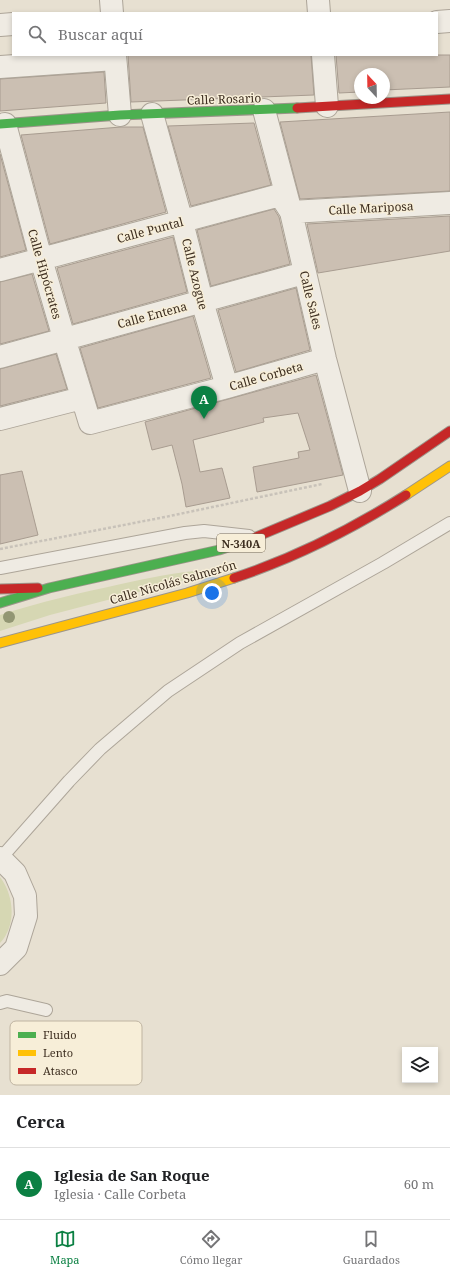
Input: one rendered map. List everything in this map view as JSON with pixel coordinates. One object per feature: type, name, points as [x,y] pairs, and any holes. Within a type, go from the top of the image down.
[{"type":"main road","name":"Calle Rosario","points":[[3,124],[120,115],[264,110],[450,99]]},
{"type":"main road","name":"Calle Nicolás Salmerón","points":[[0,602],[49,588],[219,550],[258,537],[330,506],[360,491],[450,431]]},
{"type":"main road","name":"Calle Nicolás Salmerón","points":[[0,643],[213,585],[256,570],[299,553],[382,511],[450,466]]},
{"type":"main road","points":[[0,589],[49,588]]},
{"type":"street","points":[[111,0],[112,12]]},
{"type":"street","points":[[318,0],[319,12]]},
{"type":"street","points":[[438,22],[450,21]]},
{"type":"street","points":[[0,25],[12,24]]},
{"type":"street","points":[[323,56],[327,106]]},
{"type":"street","points":[[0,67],[115,57],[120,115]]},
{"type":"street","name":"Calle Sales","points":[[264,110],[291,212],[325,359],[360,491]]},
{"type":"street","name":"Calle Azogue","points":[[152,114],[182,222],[202,302],[227,387]]},
{"type":"street","name":"Calle Hipócrates","points":[[3,124],[41,259],[90,423]]},
{"type":"street","name":"Calle Puntal","points":[[0,270],[280,195],[291,212]]},
{"type":"street","name":"Calle Mariposa","points":[[291,212],[450,203]]},
{"type":"street","name":"Calle Entena","points":[[0,357],[64,338],[202,302],[304,273]]},
{"type":"street","name":"Calle Corbeta","points":[[90,423],[227,387],[325,359]]},
{"type":"street","points":[[0,419],[82,398]]},
{"type":"street","points":[[0,858],[15,873],[25,896],[26,916],[16,948],[0,964]]},
{"type":"lane","points":[[0,858],[69,781],[100,749],[168,692],[240,643],[383,563],[450,523]]},
{"type":"lane","points":[[0,568],[185,533],[204,531],[258,537]]},
{"type":"lane","points":[[0,1004],[7,1001],[46,1010]]},
{"type":"path","points":[[0,549],[165,517],[326,483]]},
{"type":"green space","points":[[205,570],[188,579],[50,615],[0,631],[0,615],[15,610],[131,582]]},
{"type":"green space","points":[[0,877],[8,892],[12,910],[9,928],[0,943]]},
{"type":"building","points":[[450,55],[450,87],[390,90],[390,68],[354,68],[354,92],[339,93],[336,56]]},
{"type":"building","points":[[128,56],[311,56],[314,95],[131,102]]},
{"type":"building","points":[[104,72],[106,103],[0,111],[0,79]]},
{"type":"building","points":[[450,112],[450,191],[300,199],[280,122]]},
{"type":"building","points":[[254,123],[271,185],[191,206],[168,126]]},
{"type":"building","points":[[121,127],[143,127],[166,212],[50,244],[21,135]]},
{"type":"building","points":[[0,154],[26,250],[0,257]]},
{"type":"building","points":[[274,209],[279,217],[290,264],[211,286],[197,230]]},
{"type":"building","points":[[450,216],[450,251],[318,273],[307,224]]},
{"type":"building","points":[[173,237],[187,292],[73,324],[57,268]]},
{"type":"building","points":[[32,274],[49,331],[0,344],[0,282]]},
{"type":"building","points":[[296,288],[310,350],[236,372],[218,310]]},
{"type":"building","points":[[193,316],[211,378],[98,408],[80,348]]},
{"type":"building","points":[[56,354],[67,389],[0,406],[0,369]]},
{"type":"building","points":[[316,375],[343,475],[257,492],[253,467],[299,458],[298,452],[310,450],[298,413],[263,418],[264,422],[193,440],[200,472],[222,468],[230,498],[186,507],[172,445],[152,450],[145,422]]},
{"type":"building","points":[[22,471],[38,535],[0,544],[0,475]]},
{"type":"traffic: fast","points":[[0,124],[120,115],[297,108]]},
{"type":"traffic: fast","points":[[0,603],[49,588],[219,550],[249,540]]},
{"type":"traffic: slow","points":[[406,495],[450,466]]},
{"type":"traffic: slow","points":[[0,643],[187,593],[234,578]]},
{"type":"traffic: jam","points":[[297,108],[450,99]]},
{"type":"traffic: jam","points":[[249,540],[330,506],[360,491],[450,431]]},
{"type":"traffic: jam","points":[[234,578],[257,570],[323,542],[365,520],[406,495]]},
{"type":"traffic: jam","points":[[0,589],[38,588]]},
{"type":"place","name":"Iglesia de San Roque","points":[[204,419]]}]
